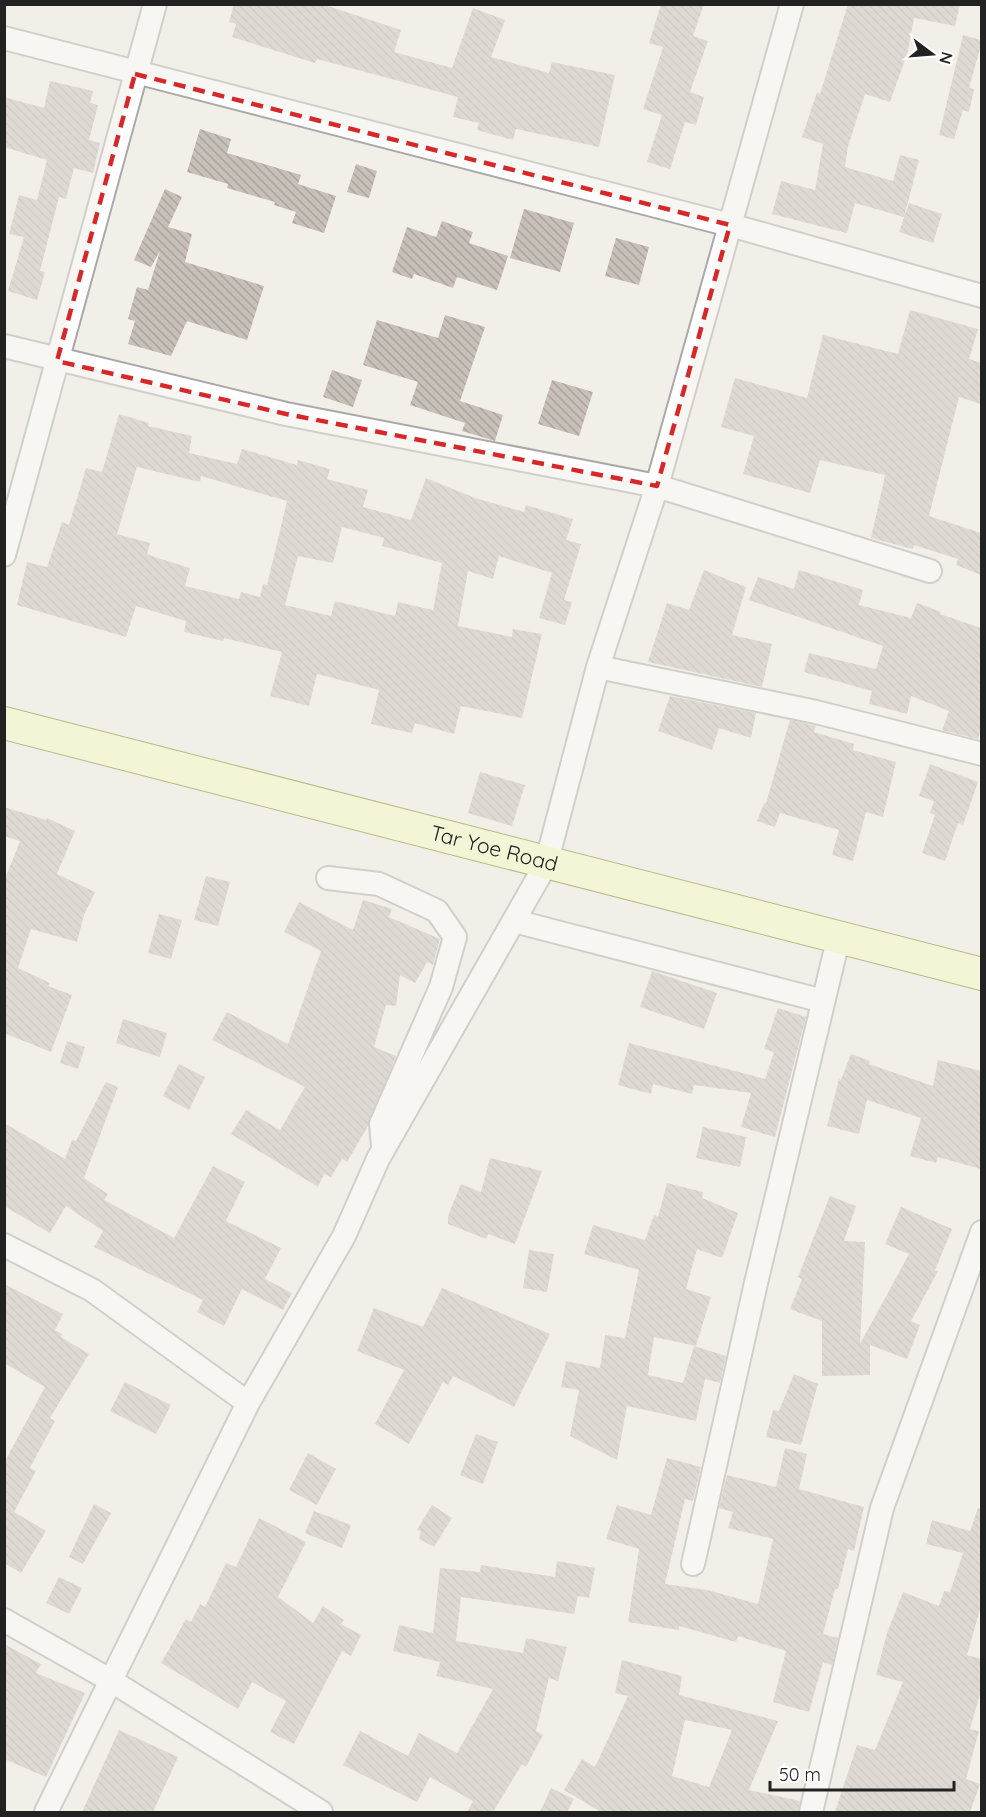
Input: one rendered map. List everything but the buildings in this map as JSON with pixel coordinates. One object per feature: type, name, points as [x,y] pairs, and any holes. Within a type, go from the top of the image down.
[{"type":"main road","name":"Tar Yoe Road","points":[[4,723],[981,974]]},
{"type":"street","points":[[4,555],[155,4]]},
{"type":"street","points":[[46,1812],[248,1403],[344,1236],[383,1150],[546,864],[598,667],[657,486],[792,4]]},
{"type":"street","points":[[4,38],[135,74],[730,225],[981,296]]},
{"type":"street","points":[[4,346],[57,361],[286,414],[657,486],[930,571]]},
{"type":"street","points":[[598,667],[816,712],[981,754]]},
{"type":"street","points":[[328,878],[378,884],[436,910],[455,937],[441,987],[381,1124],[383,1150]]},
{"type":"street","points":[[513,921],[823,1001]]},
{"type":"street","points":[[693,1564],[756,1283],[839,936]]},
{"type":"street","points":[[811,1812],[882,1508],[981,1232]]},
{"type":"street","points":[[4,1245],[92,1290],[248,1403]]},
{"type":"street","points":[[4,1620],[110,1680],[321,1812]]},
{"type":"highlighted area","points":[[135,74],[730,225],[657,486],[286,414],[57,361]]}]
